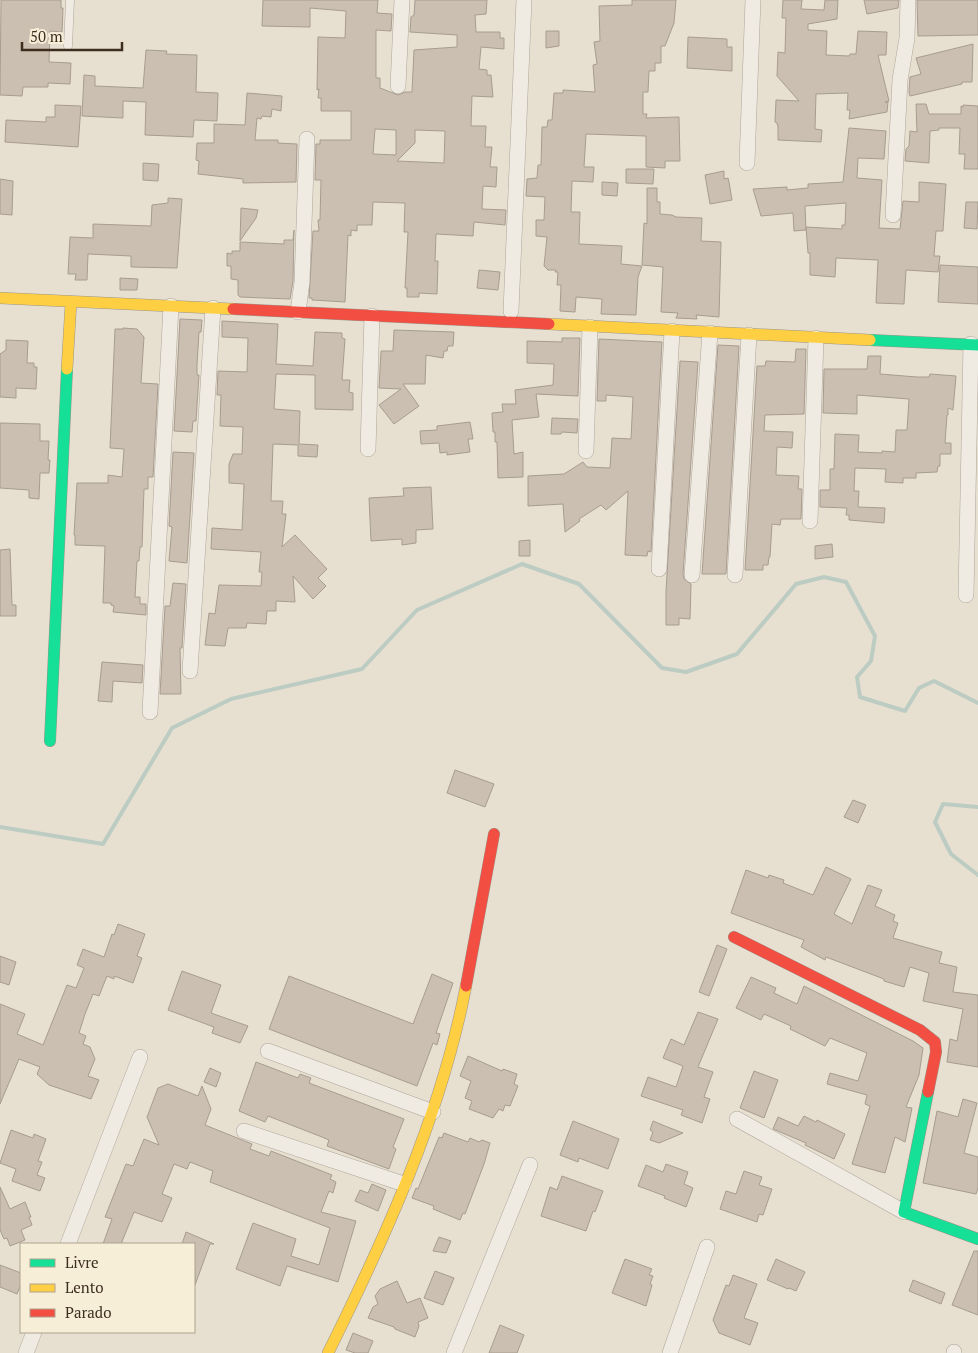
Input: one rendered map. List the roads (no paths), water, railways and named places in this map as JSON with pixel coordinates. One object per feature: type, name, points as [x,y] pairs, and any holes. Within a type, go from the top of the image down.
[{"type":"street","points":[[398,86],[402,0]]},
{"type":"street","points":[[511,311],[524,0]]},
{"type":"street","points":[[746,163],[753,0]]},
{"type":"street","points":[[893,214],[900,80],[906,38],[908,0]]},
{"type":"street","points":[[298,312],[302,282],[306,138]]},
{"type":"street","points":[[0,298],[975,345],[966,596]]},
{"type":"street","points":[[50,741],[68,333],[71,302]]},
{"type":"street","points":[[150,712],[171,306]]},
{"type":"street","points":[[190,671],[214,308]]},
{"type":"street","points":[[368,449],[372,316]]},
{"type":"street","points":[[586,451],[590,327]]},
{"type":"street","points":[[659,569],[672,331]]},
{"type":"street","points":[[692,575],[710,333]]},
{"type":"street","points":[[735,575],[749,335]]},
{"type":"street","points":[[810,521],[816,338]]},
{"type":"street","points":[[328,1353],[373,1262],[432,1112],[452,1047],[462,1004],[494,834]]},
{"type":"street","points":[[734,937],[920,1030],[935,1042],[936,1052],[904,1212]]},
{"type":"street","points":[[268,1051],[432,1112]]},
{"type":"street","points":[[68,1243],[140,1057]]},
{"type":"street","points":[[737,1119],[904,1212],[978,1240]]},
{"type":"street","points":[[244,1131],[404,1184]]},
{"type":"street","points":[[454,1353],[530,1165]]},
{"type":"street","points":[[670,1353],[707,1246]]},
{"type":"street","points":[[26,1353],[34,1333]]},
{"type":"lane","points":[[68,46],[70,0]]},
{"type":"waterway","points":[[0,827],[103,844],[172,728],[231,699],[362,669],[417,610],[522,564],[579,584],[662,668],[686,672],[737,654],[796,584],[824,577],[846,582],[875,636],[871,661],[857,677],[860,697],[905,711],[919,688],[934,681],[978,703]]},
{"type":"waterway","points":[[978,807],[943,804],[935,822],[951,854],[978,875]]}]
